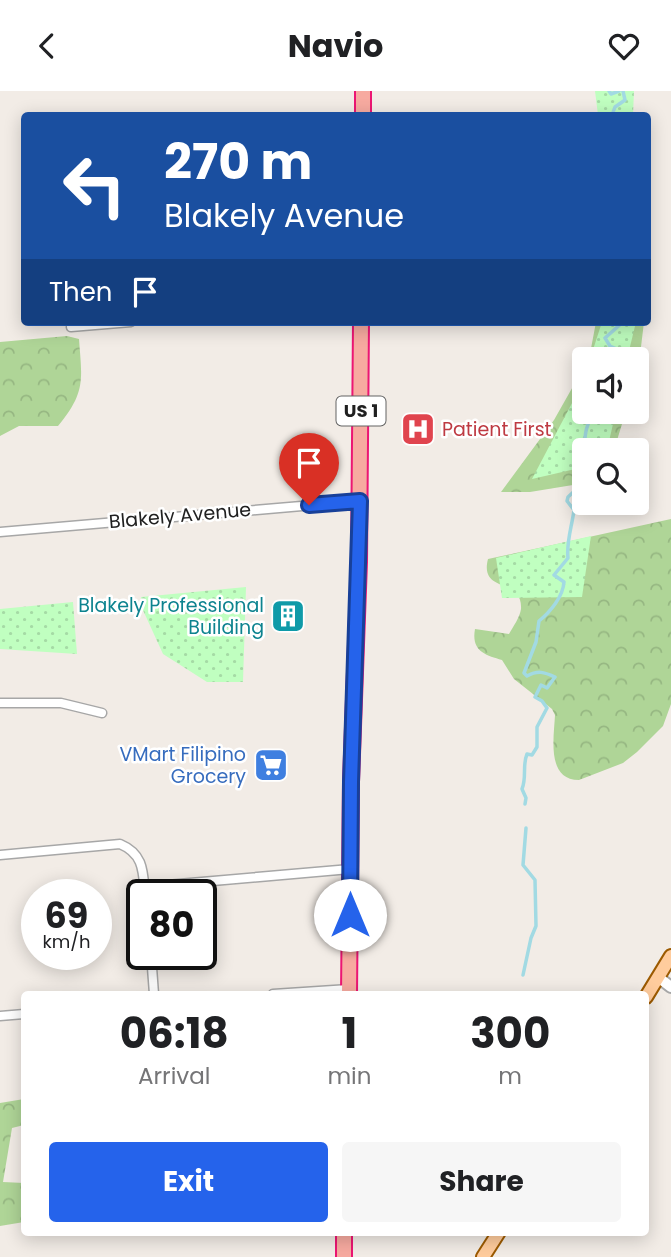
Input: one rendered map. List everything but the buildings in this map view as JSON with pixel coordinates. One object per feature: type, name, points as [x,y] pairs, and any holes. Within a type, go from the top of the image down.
[{"type":"highway","points":[[363,91],[363,112]]},
{"type":"highway","name":"US 1","points":[[349,991],[360,501],[361,326]]},
{"type":"highway","points":[[344,1236],[344,1257]]},
{"type":"main road","points":[[649,992],[671,956]]},
{"type":"main road","points":[[483,1257],[496,1236]]},
{"type":"street","points":[[71,327],[83,326]]},
{"type":"street","name":"Blakely Avenue","points":[[0,532],[360,501]]},
{"type":"street","points":[[0,702],[61,703],[102,713]]},
{"type":"street","points":[[0,855],[120,844],[138,855],[144,879]]},
{"type":"street","points":[[217,883],[350,869]]},
{"type":"street","points":[[152,970],[154,991]]},
{"type":"street","points":[[658,977],[671,986]]},
{"type":"street","points":[[0,1016],[21,1014]]},
{"type":"green space","points":[[595,91],[634,91],[633,112],[598,112]]},
{"type":"green space","points":[[595,326],[644,326],[641,347],[591,347]]},
{"type":"green space","points":[[601,326],[635,326],[630,347],[594,347]]},
{"type":"green space","points":[[67,336],[79,339],[81,376],[74,404],[58,426],[19,426],[0,436],[0,342]]},
{"type":"green space","points":[[572,388],[572,424],[622,424],[618,438],[572,438],[572,485],[530,492],[501,492],[554,420]]},
{"type":"green space","points":[[572,403],[572,424],[613,424],[610,438],[572,438],[572,470],[532,479]]},
{"type":"green space","points":[[671,519],[671,704],[663,726],[623,763],[579,780],[568,778],[561,773],[554,756],[555,715],[552,709],[514,679],[502,660],[485,654],[475,642],[475,629],[509,634],[521,609],[520,599],[515,593],[490,577],[487,570],[488,559]]},
{"type":"green space","points":[[591,536],[582,597],[502,598],[496,558]]},
{"type":"green space","points":[[246,587],[243,682],[207,682],[163,654],[142,608],[141,597]]},
{"type":"green space","points":[[73,602],[77,654],[0,649],[0,609]]},
{"type":"green space","points":[[21,1100],[21,1126],[12,1128],[3,1182],[21,1183],[21,1222],[0,1226],[0,1103]]},
{"type":"waterway","points":[[609,91],[611,94],[619,91]]},
{"type":"waterway","points":[[613,112],[615,107],[625,100],[623,91]]},
{"type":"waterway","points":[[612,347],[605,338],[618,326]]},
{"type":"waterway","points":[[585,438],[588,424]]},
{"type":"waterway","points":[[572,493],[567,501],[572,507]]},
{"type":"waterway","points":[[525,804],[526,798],[522,789],[526,758],[527,754],[532,755],[537,747],[537,727],[547,708],[535,697],[541,685],[547,688],[555,677],[541,672],[527,676],[524,673],[536,642],[539,621],[555,604],[563,588],[564,582],[554,575],[568,558],[573,515]]},
{"type":"waterway","points":[[523,975],[536,926],[535,880],[523,865],[526,828]]},
{"type":"place","name":"Patient First","points":[[418,429]]},
{"type":"place","name":"Blakely Professional Building","points":[[288,616]]},
{"type":"place","name":"VMart Filipino Grocery","points":[[271,765]]},
{"type":"route","points":[[309,505],[360,501],[351,782],[350,915]]}]
